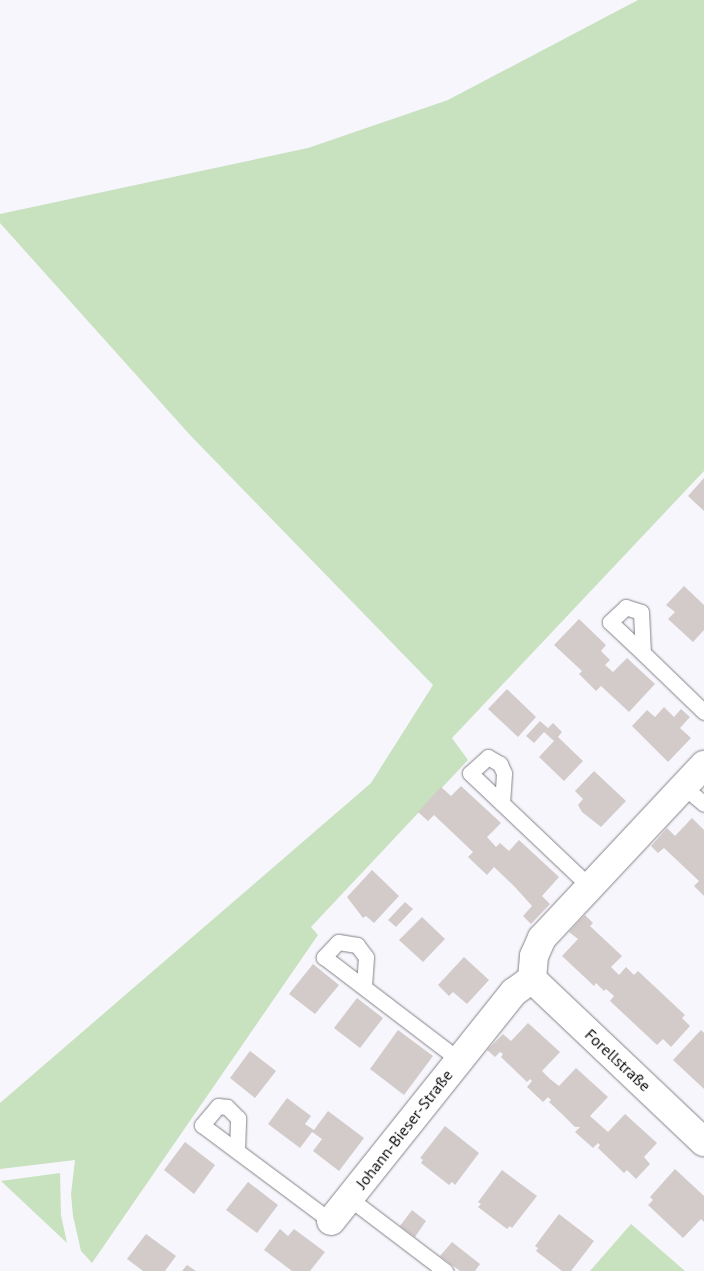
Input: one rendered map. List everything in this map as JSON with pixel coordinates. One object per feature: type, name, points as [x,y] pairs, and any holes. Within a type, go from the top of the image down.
[{"type":"street","points":[[532,979],[534,956],[542,938],[704,765]]},
{"type":"street","name":"Johann-Bieser-Straße","points":[[332,1222],[514,992],[532,979]]},
{"type":"street","name":"Forellstraße","points":[[532,979],[704,1142]]},
{"type":"lane","points":[[643,654],[704,712]]},
{"type":"lane","points":[[684,786],[704,804]]},
{"type":"lane","points":[[502,803],[590,887]]},
{"type":"lane","name":"Johann-Bieser-Straße","points":[[364,986],[459,1060]]},
{"type":"lane","name":"Johann-Bieser-Straße","points":[[237,1151],[332,1222]]},
{"type":"lane","name":"Johann-Bieser-Straße","points":[[350,1198],[445,1271]]},
{"type":"green space","points":[[638,0],[704,0],[704,471],[452,738],[468,760],[311,927],[318,935],[92,1263],[81,1251],[73,1216],[71,1194],[75,1160],[0,1169],[0,1103],[371,783],[433,685],[190,435],[0,223],[0,214],[308,148],[448,100]]},
{"type":"green space","points":[[60,1173],[61,1215],[67,1243],[1,1181]]},
{"type":"green space","points":[[631,1224],[685,1271],[590,1271]]},
{"type":"building","points":[[704,478],[704,511],[688,496]]},
{"type":"building","points":[[684,586],[704,605],[704,630],[693,642],[668,619],[675,612],[666,605]]},
{"type":"building","points":[[579,619],[606,645],[601,651],[610,660],[605,665],[613,672],[627,658],[655,684],[629,712],[601,686],[596,691],[579,674],[582,671],[554,645]]},
{"type":"building","points":[[507,689],[536,717],[518,737],[488,709]]},
{"type":"building","points":[[664,707],[674,717],[681,709],[690,717],[680,728],[691,738],[668,762],[632,726],[647,710],[655,717]]},
{"type":"building","points":[[540,721],[548,728],[553,723],[562,732],[558,737],[583,761],[564,781],[539,757],[554,741],[544,732],[534,743],[526,736]]},
{"type":"building","points":[[594,771],[626,801],[601,827],[582,812],[578,805],[583,799],[575,791]]},
{"type":"building","points":[[461,786],[501,823],[487,837],[496,847],[500,843],[509,851],[519,840],[559,877],[542,896],[550,904],[531,924],[523,916],[532,906],[514,886],[494,867],[487,875],[468,857],[473,852],[434,815],[428,821],[418,812],[441,787],[451,796]]},
{"type":"building","points":[[692,818],[704,830],[704,896],[694,886],[699,881],[664,848],[658,853],[651,846],[667,828],[675,836]]},
{"type":"building","points":[[372,870],[399,896],[374,923],[366,916],[363,918],[347,897]]},
{"type":"building","points":[[405,902],[413,909],[396,927],[388,920]]},
{"type":"building","points":[[585,915],[593,923],[590,926],[622,956],[611,967],[619,975],[626,967],[634,975],[638,971],[685,1015],[682,1018],[690,1026],[671,1047],[663,1039],[657,1045],[610,1001],[614,996],[606,989],[604,991],[596,983],[594,986],[562,956],[578,939],[569,932]]},
{"type":"building","points":[[422,917],[445,939],[423,962],[399,940]]},
{"type":"building","points":[[464,957],[489,980],[467,1004],[453,992],[449,996],[438,985]]},
{"type":"building","points":[[313,964],[339,985],[315,1014],[289,994]]},
{"type":"building","points":[[357,998],[383,1018],[360,1048],[334,1028]]},
{"type":"building","points":[[528,1023],[560,1052],[542,1071],[550,1079],[559,1086],[576,1068],[608,1097],[590,1116],[608,1132],[625,1114],[657,1143],[644,1157],[650,1164],[636,1179],[627,1170],[624,1173],[598,1148],[600,1145],[598,1143],[593,1148],[575,1132],[580,1127],[575,1127],[549,1102],[551,1100],[548,1097],[543,1102],[527,1087],[532,1081],[530,1079],[527,1082],[501,1057],[503,1054],[500,1052],[495,1057],[487,1050],[503,1034],[511,1041]]},
{"type":"building","points":[[398,1030],[433,1056],[404,1095],[370,1069]]},
{"type":"building","points":[[701,1030],[704,1033],[704,1089],[673,1060]]},
{"type":"building","points":[[250,1051],[276,1071],[255,1098],[230,1078]]},
{"type":"building","points":[[287,1098],[311,1116],[305,1124],[314,1130],[328,1111],[364,1138],[339,1171],[313,1151],[322,1139],[312,1132],[300,1148],[268,1124]]},
{"type":"building","points":[[445,1126],[479,1153],[455,1185],[452,1182],[449,1185],[421,1163],[423,1160],[420,1158]]},
{"type":"building","points":[[185,1142],[215,1165],[194,1194],[164,1170]]},
{"type":"building","points":[[675,1169],[704,1196],[704,1222],[701,1219],[683,1238],[648,1205],[653,1200],[650,1197]]},
{"type":"building","points":[[502,1170],[537,1196],[512,1228],[510,1226],[507,1229],[478,1207],[481,1204],[478,1202]]},
{"type":"building","points":[[248,1182],[278,1205],[257,1233],[226,1210]]},
{"type":"building","points":[[412,1210],[426,1221],[415,1237],[400,1226]]},
{"type":"building","points":[[559,1214],[594,1241],[571,1271],[562,1271],[536,1251],[538,1248],[535,1246]]},
{"type":"building","points":[[280,1229],[288,1236],[294,1229],[325,1252],[310,1271],[292,1271],[264,1250]]},
{"type":"building","points":[[146,1234],[176,1256],[165,1271],[143,1271],[127,1259]]},
{"type":"building","points":[[452,1242],[480,1264],[475,1271],[460,1271],[440,1256]]},
{"type":"building","points":[[187,1265],[196,1271],[182,1271]]}]
